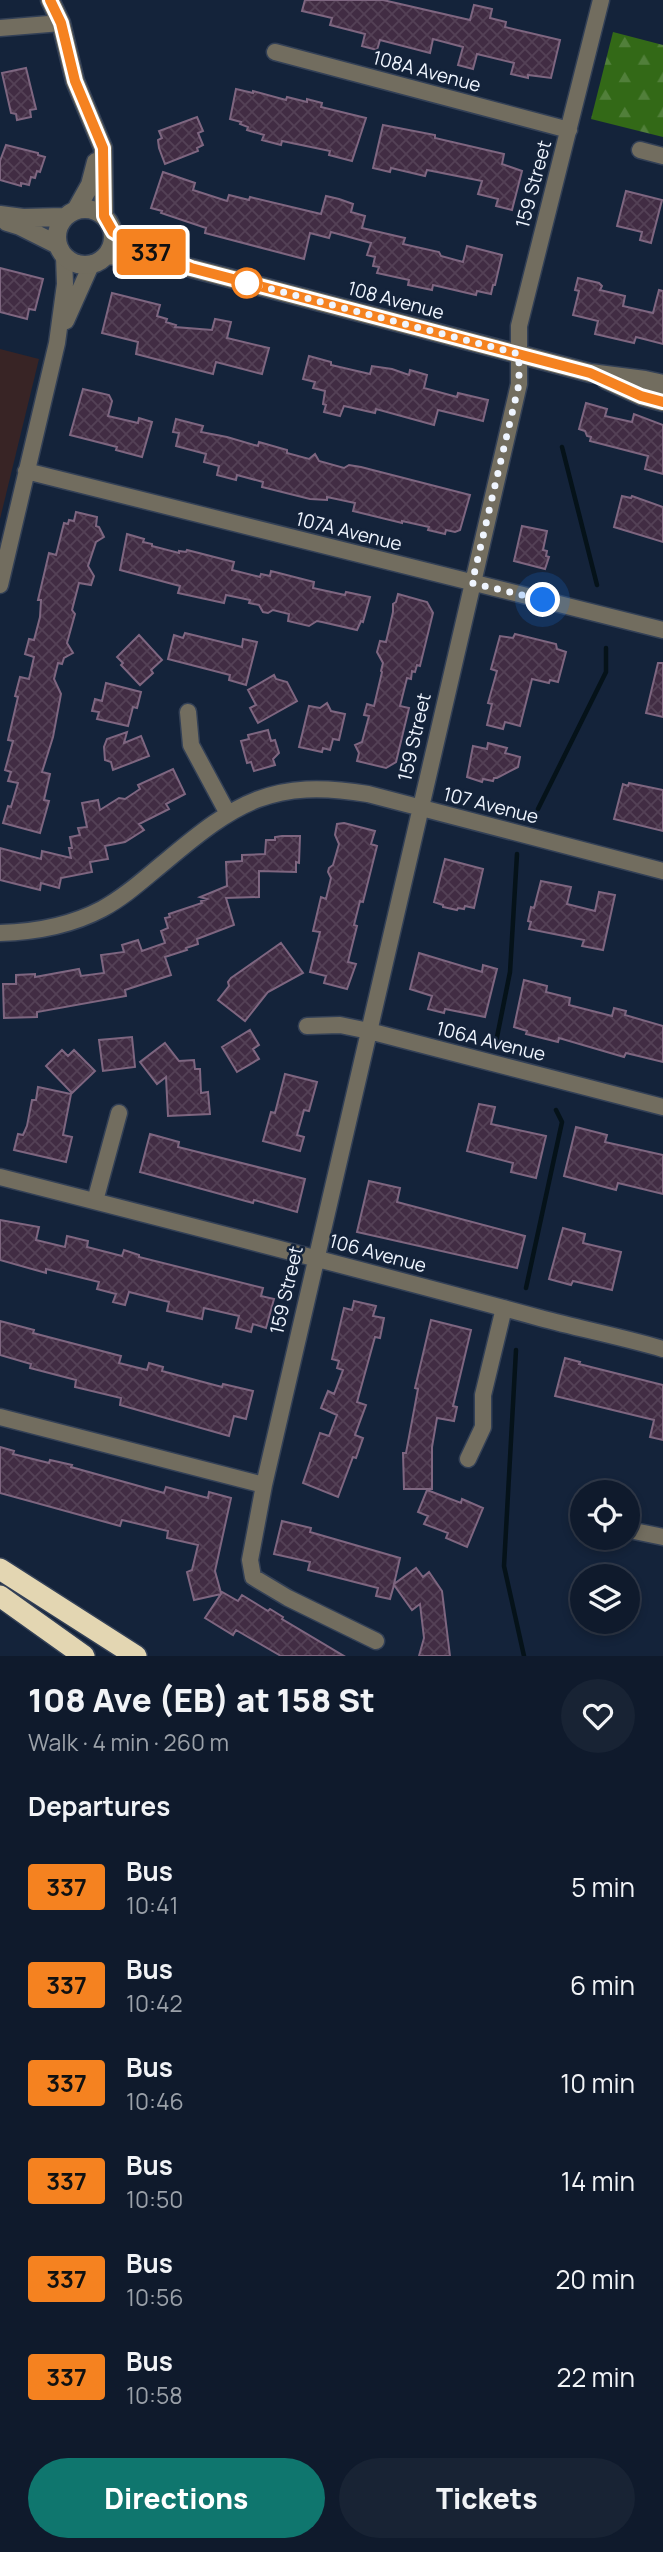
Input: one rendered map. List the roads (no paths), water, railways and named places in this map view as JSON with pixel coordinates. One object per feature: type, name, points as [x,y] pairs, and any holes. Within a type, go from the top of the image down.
[{"type":"highway","points":[[0,1569],[136,1656]]},
{"type":"highway","points":[[0,1596],[84,1656]]},
{"type":"street","name":"159 Street","points":[[376,1641],[288,1598],[253,1577],[250,1560],[315,1258],[519,384],[519,326],[601,0]]},
{"type":"street","points":[[0,28],[56,8],[75,81],[105,156],[103,188],[111,248],[107,255],[91,265],[79,287],[57,343]]},
{"type":"street","name":"108A Avenue","points":[[275,52],[569,130]]},
{"type":"street","points":[[0,585],[57,343],[65,284],[57,230],[90,185],[96,165],[96,129]]},
{"type":"street","points":[[640,150],[663,156]]},
{"type":"street","points":[[0,215],[23,218],[70,214],[91,209],[108,224]]},
{"type":"street","points":[[0,220],[20,226],[61,251],[76,264],[91,265]]},
{"type":"street","name":"108 Avenue","points":[[108,224],[135,245],[191,268]]},
{"type":"street","name":"108 Avenue","points":[[107,255],[191,268],[590,373],[663,384]]},
{"type":"street","name":"108 Avenue","points":[[590,373],[641,396],[663,402]]},
{"type":"street","name":"107A Avenue","points":[[26,471],[663,630]]},
{"type":"street","points":[[0,933],[52,927],[77,921],[103,909],[127,894],[206,827],[227,813],[191,745],[188,712]]},
{"type":"street","name":"107 Avenue","points":[[227,813],[269,795],[312,789],[342,790],[663,871]]},
{"type":"street","name":"106A Avenue","points":[[307,1026],[340,1025],[369,1031],[663,1107]]},
{"type":"street","points":[[95,1201],[119,1113]]},
{"type":"street","name":"106 Avenue","points":[[0,1177],[663,1349]]},
{"type":"street","points":[[468,1459],[483,1427],[483,1395],[504,1308]]},
{"type":"street","points":[[0,1417],[264,1485]]},
{"type":"street","points":[[640,1532],[663,1537]]},
{"type":"waterway","points":[[562,447],[597,585]]},
{"type":"waterway","points":[[538,809],[606,672],[606,648]]},
{"type":"waterway","points":[[496,1042],[510,972],[517,854]]},
{"type":"waterway","points":[[526,1288],[562,1122],[556,1110]]},
{"type":"waterway","points":[[516,1350],[504,1566],[524,1656]]}]
